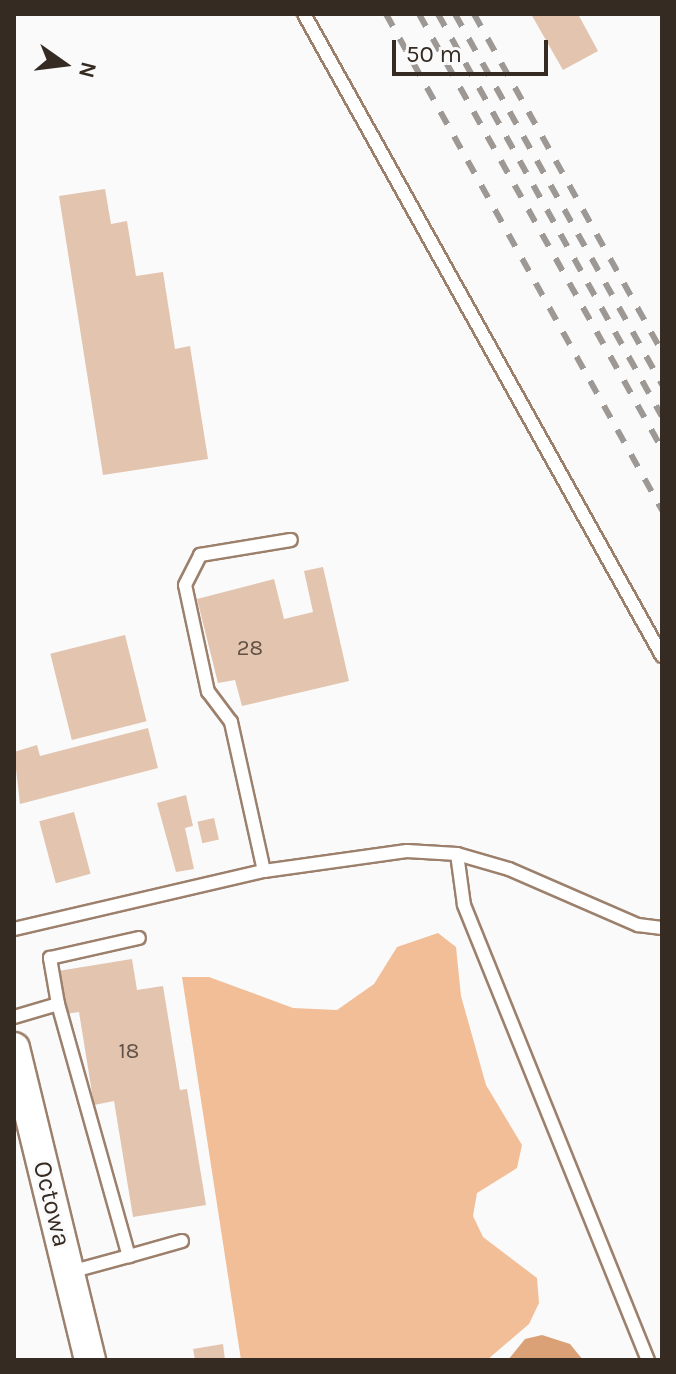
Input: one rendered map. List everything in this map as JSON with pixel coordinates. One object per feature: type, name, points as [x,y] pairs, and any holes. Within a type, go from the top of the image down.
[{"type":"street","name":"Octowa","points":[[14,1048],[90,1360]]},
{"type":"lane","points":[[304,14],[662,656]]},
{"type":"lane","points":[[264,871],[231,722],[208,692],[185,585],[200,555],[291,540]]},
{"type":"lane","points":[[14,929],[264,871],[407,851],[457,854],[509,869],[638,925],[662,928]]},
{"type":"lane","points":[[457,854],[464,905],[648,1360]]},
{"type":"lane","points":[[129,1256],[58,1004],[50,958],[139,938]]},
{"type":"lane","points":[[14,1017],[58,1004]]},
{"type":"lane","points":[[69,1273],[182,1241]]},
{"type":"shaded area","points":[[438,933],[456,947],[461,996],[486,1085],[522,1145],[517,1168],[477,1193],[473,1216],[483,1237],[537,1278],[539,1303],[529,1324],[487,1360],[241,1360],[182,977],[209,977],[293,1008],[337,1010],[374,984],[397,947]]},
{"type":"shaded area","points":[[542,1335],[570,1344],[583,1360],[508,1360],[525,1339]]},
{"type":"building","points":[[531,14],[578,14],[598,51],[563,70]]},
{"type":"building","points":[[105,189],[111,224],[127,221],[136,276],[163,272],[175,349],[190,346],[208,459],[103,475],[59,196]]},
{"type":"building","points":[[323,567],[349,681],[242,706],[235,680],[218,683],[197,599],[274,579],[284,619],[313,612],[304,571]]},
{"type":"building","points":[[125,635],[147,721],[72,740],[50,654]]},
{"type":"building","points":[[148,728],[158,768],[20,804],[14,752],[37,745],[40,756]]},
{"type":"building","points":[[186,795],[193,826],[185,828],[194,869],[176,872],[157,803]]},
{"type":"building","points":[[74,812],[91,874],[56,883],[39,821]]},
{"type":"building","points":[[214,818],[219,839],[202,843],[197,822]]},
{"type":"building","points":[[132,959],[137,990],[163,986],[180,1090],[187,1089],[206,1205],[133,1217],[114,1101],[94,1105],[79,1012],[65,1014],[58,971]]},
{"type":"building","points":[[223,1344],[225,1360],[195,1360],[193,1349]]},
{"type":"railway","points":[[386,14],[662,510]]},
{"type":"railway","points":[[419,14],[662,449]]},
{"type":"railway","points":[[438,14],[662,416]]},
{"type":"railway","points":[[455,14],[662,385]]},
{"type":"railway","points":[[474,14],[662,352]]}]
